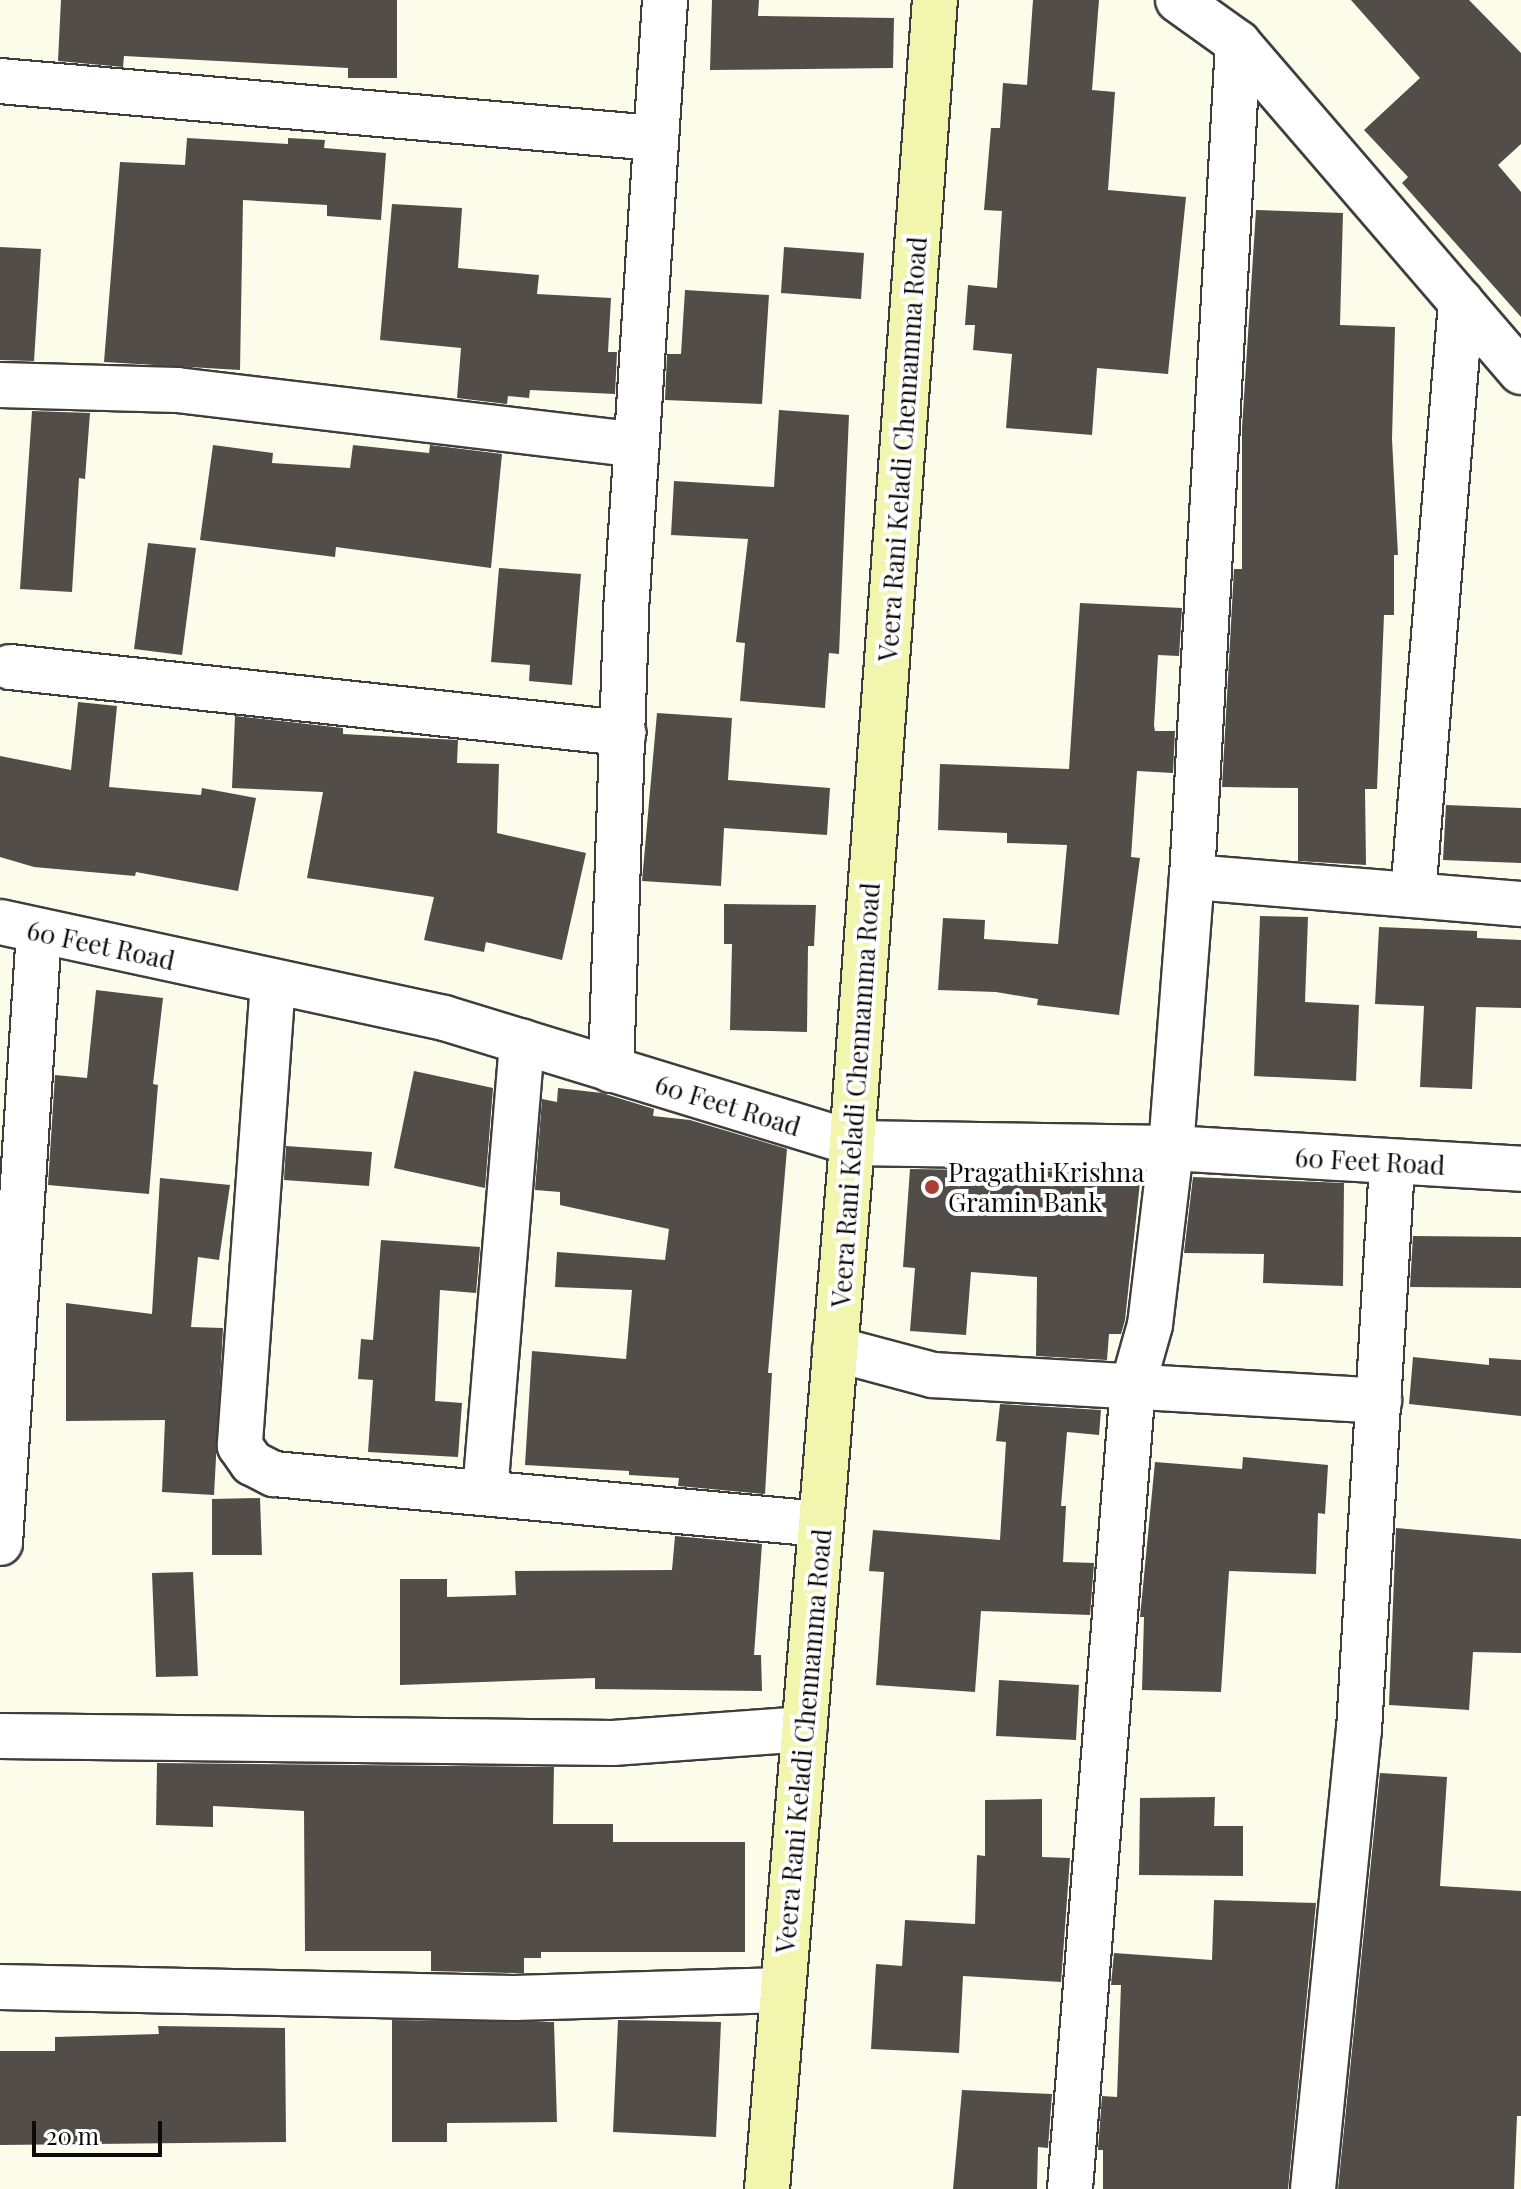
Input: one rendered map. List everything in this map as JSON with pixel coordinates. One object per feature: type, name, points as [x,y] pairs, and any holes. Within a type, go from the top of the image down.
[{"type":"main road","name":"Veera Rani Keladi Chennamma Road","points":[[767,2189],[852,1143],[935,0]]},
{"type":"street","points":[[611,1070],[636,445],[665,0]]},
{"type":"street","points":[[1178,0],[1238,43],[1521,372]]},
{"type":"street","points":[[1070,2189],[1133,1385],[1150,1325],[1171,1148],[1192,877],[1238,43]]},
{"type":"street","points":[[0,81],[654,138]]},
{"type":"street","points":[[1413,895],[1461,302]]},
{"type":"street","points":[[0,385],[177,390],[636,445]]},
{"type":"street","points":[[10,667],[623,733]]},
{"type":"street","points":[[1192,877],[1521,904]]},
{"type":"street","points":[[0,1543],[19,927]]},
{"type":"street","name":"60 Feet Road","points":[[19,927],[444,1018],[852,1143],[1171,1148],[1392,1164],[1521,1169]]},
{"type":"street","points":[[273,982],[240,1446],[252,1463],[274,1474],[820,1524]]},
{"type":"street","points":[[485,1493],[522,1042]]},
{"type":"street","points":[[1313,2189],[1359,1730],[1392,1164]]},
{"type":"street","points":[[835,1349],[933,1375],[1379,1401]]},
{"type":"street","points":[[0,1736],[613,1743],[804,1729]]},
{"type":"street","points":[[0,1987],[514,1998],[783,1990]]},
{"type":"building","points":[[61,0],[397,0],[397,78],[348,78],[348,68],[124,56],[123,67],[58,61]]},
{"type":"building","points":[[712,0],[759,0],[758,16],[894,18],[893,68],[710,70]]},
{"type":"building","points":[[1033,0],[1099,0],[1092,90],[1115,92],[1108,190],[1186,197],[1168,374],[1097,368],[1092,435],[1006,428],[1012,354],[973,350],[975,325],[965,325],[968,285],[997,288],[1002,211],[984,210],[991,128],[1000,128],[1003,83],[1027,85]]},
{"type":"building","points":[[1351,0],[1469,0],[1521,53],[1521,144],[1498,165],[1521,192],[1521,317],[1402,183],[1408,177],[1364,130],[1420,78]]},
{"type":"building","points":[[187,138],[288,144],[288,138],[325,140],[324,148],[386,153],[381,220],[327,216],[327,205],[243,200],[240,370],[104,362],[120,162],[185,165]]},
{"type":"building","points":[[392,204],[462,208],[458,268],[539,275],[537,294],[611,298],[608,352],[617,352],[615,394],[530,390],[529,398],[508,396],[507,404],[457,398],[461,348],[380,340]]},
{"type":"building","points":[[1256,210],[1343,213],[1340,325],[1395,327],[1392,439],[1398,555],[1394,555],[1394,615],[1384,615],[1377,789],[1365,789],[1366,865],[1298,861],[1298,788],[1222,787],[1234,569],[1242,569],[1242,428]]},
{"type":"building","points":[[0,247],[41,249],[34,361],[0,360]]},
{"type":"building","points":[[784,247],[864,253],[861,299],[781,293]]},
{"type":"building","points":[[685,290],[769,295],[762,404],[665,400],[667,354],[681,354]]},
{"type":"building","points":[[779,410],[849,415],[839,654],[829,653],[825,708],[740,701],[745,643],[736,642],[748,539],[671,535],[674,481],[774,487]]},
{"type":"building","points":[[32,411],[90,413],[85,479],[79,478],[72,592],[20,589]]},
{"type":"building","points":[[213,445],[273,453],[272,463],[350,468],[353,445],[429,453],[430,445],[502,454],[491,568],[336,547],[335,557],[200,540]]},
{"type":"building","points":[[148,543],[196,548],[182,655],[134,649]]},
{"type":"building","points":[[499,568],[581,574],[572,685],[529,681],[530,665],[491,662]]},
{"type":"building","points":[[1080,603],[1182,608],[1179,656],[1158,655],[1154,725],[1155,731],[1175,731],[1173,773],[1137,771],[1131,857],[1140,858],[1119,1015],[1037,1005],[1038,999],[996,992],[938,990],[943,918],[985,920],[984,939],[1058,944],[1067,845],[1007,843],[1007,833],[938,830],[940,764],[1069,769]]},
{"type":"building","points":[[78,702],[117,706],[109,787],[201,795],[202,788],[256,798],[238,891],[136,872],[135,876],[34,867],[0,857],[0,756],[71,770]]},
{"type":"building","points":[[657,713],[732,718],[728,780],[830,788],[827,835],[724,828],[721,886],[642,881]]},
{"type":"building","points":[[235,716],[343,728],[343,734],[458,740],[457,763],[499,764],[497,833],[586,853],[562,960],[486,942],[484,952],[424,940],[434,897],[307,878],[323,792],[232,788]]},
{"type":"building","points":[[1446,805],[1521,808],[1521,863],[1443,860]]},
{"type":"building","points":[[724,904],[816,905],[814,946],[808,946],[807,1032],[730,1030],[732,944],[724,944]]},
{"type":"building","points":[[1260,916],[1308,917],[1305,1002],[1359,1005],[1356,1081],[1254,1076]]},
{"type":"building","points":[[1379,927],[1477,931],[1477,938],[1521,940],[1521,1008],[1476,1007],[1472,1089],[1420,1087],[1424,1006],[1375,1004]]},
{"type":"building","points":[[96,990],[163,998],[153,1084],[158,1085],[149,1194],[48,1185],[55,1075],[87,1078]]},
{"type":"building","points":[[414,1071],[493,1088],[485,1188],[394,1168]]},
{"type":"building","points":[[558,1088],[602,1093],[654,1109],[653,1116],[690,1120],[787,1149],[768,1373],[772,1373],[765,1494],[678,1486],[679,1478],[629,1475],[629,1471],[525,1465],[532,1351],[626,1359],[632,1290],[555,1287],[557,1252],[665,1260],[669,1229],[560,1205],[560,1192],[535,1190],[542,1099],[557,1102]]},
{"type":"building","points":[[286,1146],[372,1152],[369,1186],[284,1180]]},
{"type":"building","points":[[910,1169],[1141,1173],[1125,1320],[1121,1334],[1109,1334],[1107,1360],[1036,1356],[1037,1277],[971,1272],[966,1335],[910,1331],[915,1268],[903,1267]]},
{"type":"building","points":[[1193,1177],[1344,1183],[1343,1286],[1263,1283],[1264,1254],[1184,1253]]},
{"type":"building","points":[[160,1178],[230,1185],[219,1260],[198,1257],[191,1327],[223,1328],[214,1495],[162,1492],[165,1420],[66,1421],[66,1303],[152,1314]]},
{"type":"building","points":[[1413,1236],[1521,1237],[1521,1288],[1410,1287]]},
{"type":"building","points":[[381,1240],[480,1247],[476,1293],[440,1290],[435,1401],[462,1403],[458,1457],[368,1452],[373,1380],[358,1379],[361,1339],[373,1340]]},
{"type":"building","points":[[1413,1357],[1489,1365],[1489,1358],[1521,1360],[1521,1416],[1409,1404]]},
{"type":"building","points":[[1000,1404],[1101,1410],[1099,1435],[1067,1432],[1061,1506],[1066,1506],[1063,1562],[1094,1563],[1090,1615],[981,1611],[975,1692],[876,1685],[884,1572],[869,1571],[873,1530],[1000,1540],[1006,1442],[996,1441]]},
{"type":"building","points":[[1243,1457],[1328,1465],[1325,1514],[1318,1513],[1316,1574],[1229,1571],[1221,1692],[1142,1690],[1144,1617],[1140,1617],[1155,1462],[1242,1469]]},
{"type":"building","points":[[260,1498],[262,1555],[212,1555],[212,1499]]},
{"type":"building","points":[[1396,1528],[1521,1539],[1521,1653],[1473,1652],[1469,1710],[1389,1705]]},
{"type":"building","points":[[675,1536],[762,1544],[754,1655],[761,1655],[762,1691],[595,1689],[595,1678],[400,1685],[400,1579],[447,1579],[447,1597],[516,1595],[515,1571],[672,1570]]},
{"type":"building","points":[[193,1572],[198,1676],[156,1677],[152,1573]]},
{"type":"building","points":[[999,1680],[1079,1685],[1076,1740],[996,1736]]},
{"type":"building","points":[[157,1763],[554,1767],[553,1824],[613,1824],[613,1842],[745,1842],[745,1952],[541,1952],[541,1958],[524,1958],[524,1973],[514,1973],[431,1971],[431,1951],[305,1951],[304,1811],[213,1806],[213,1827],[156,1825]]},
{"type":"building","points":[[1380,1773],[1447,1777],[1440,1886],[1521,1891],[1521,2116],[1517,2116],[1514,2189],[1338,2189]]},
{"type":"building","points":[[1215,1797],[1214,1826],[1243,1826],[1243,1876],[1139,1875],[1140,1798]]},
{"type":"building","points":[[1042,1799],[1042,1857],[1070,1858],[1061,1982],[963,1976],[959,2053],[871,2049],[876,1964],[902,1966],[905,1920],[975,1924],[977,1855],[985,1856],[985,1800]]},
{"type":"building","points":[[1214,1900],[1316,1903],[1288,2189],[1103,2189],[1103,2150],[1098,2150],[1102,2096],[1117,2097],[1121,1985],[1111,1985],[1114,1953],[1212,1960]]},
{"type":"building","points":[[392,2020],[554,2022],[557,2122],[447,2123],[447,2142],[392,2142]]},
{"type":"building","points":[[618,2020],[721,2022],[716,2137],[613,2132]]},
{"type":"building","points":[[158,2026],[285,2028],[286,2142],[0,2145],[0,2051],[55,2051],[55,2037],[159,2034]]},
{"type":"building","points":[[962,2090],[1052,2094],[1048,2148],[1038,2147],[1037,2189],[953,2189]]},
{"type":"place","name":"Pragathi Krishna Gramin Bank","points":[[932,1187]]}]
